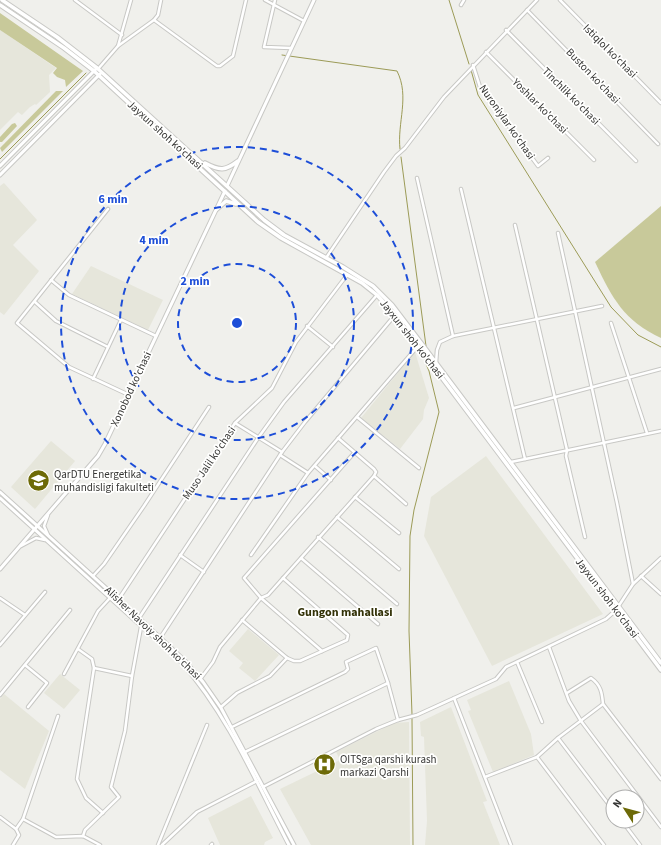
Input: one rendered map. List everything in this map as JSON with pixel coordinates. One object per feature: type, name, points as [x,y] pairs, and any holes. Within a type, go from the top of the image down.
[{"type":"highway","name":"Jayxun shoh ko'chasi","points":[[2,0],[57,38],[96,69],[246,211],[281,238],[348,274],[377,295],[436,363],[511,462],[661,670]]},
{"type":"highway","name":"Jayxun shoh ko'chasi","points":[[0,5],[96,69]]},
{"type":"highway","name":"Jayxun shoh ko'chasi","points":[[100,74],[200,160],[264,220],[284,235],[363,279],[381,293],[429,360],[617,608],[661,663]]},
{"type":"highway","points":[[200,160],[219,169],[228,168],[238,161]]},
{"type":"highway","points":[[217,209],[226,201],[231,201],[246,211]]},
{"type":"main road","points":[[227,186],[314,0]]},
{"type":"main road","points":[[0,166],[96,69]]},
{"type":"main road","points":[[0,175],[100,74]]},
{"type":"main road","name":"Xonobod ko'chasi","points":[[0,569],[98,456],[129,395],[225,191]]},
{"type":"main road","name":"Alisher Navoiy shoh ko'chasi","points":[[0,492],[139,618],[200,678],[221,707],[232,727],[289,845]]},
{"type":"main road","name":"Alisher Navoiy shoh ko'chasi","points":[[0,498],[182,664],[206,692],[258,781]]},
{"type":"main road","name":"Alisher Navoiy shoh ko'chasi","points":[[261,788],[294,845]]},
{"type":"street","points":[[75,0],[122,35]]},
{"type":"street","points":[[118,46],[131,0]]},
{"type":"street","points":[[96,69],[118,46],[158,16],[161,0]]},
{"type":"street","points":[[154,20],[217,66],[220,66],[233,56],[246,0]]},
{"type":"street","points":[[265,0],[304,21]]},
{"type":"street","points":[[275,0],[264,47],[291,48]]},
{"type":"street","points":[[462,5],[464,0]]},
{"type":"street","points":[[325,259],[384,172],[396,156],[406,148],[444,97],[506,30],[537,0]]},
{"type":"street","name":"Istiqlol ko'chasi","points":[[560,0],[661,103]]},
{"type":"street","name":"Buston ko'chasi","points":[[527,10],[658,144]]},
{"type":"street","name":"Tinchlik ko'chasi","points":[[506,30],[636,161]]},
{"type":"street","name":"Yoshlar ko'chasi","points":[[486,52],[594,160]]},
{"type":"street","name":"Nuroniylar ko'chasi","points":[[473,65],[480,87],[538,166],[548,158]]},
{"type":"street","points":[[416,178],[453,336]]},
{"type":"street","name":"Xonobod ko'chasi","points":[[225,191],[227,186]]},
{"type":"street","points":[[461,189],[525,459]]},
{"type":"street","points":[[108,209],[17,323],[69,367],[129,395]]},
{"type":"street","points":[[515,225],[556,398],[567,450],[566,456],[585,537]]},
{"type":"street","points":[[558,233],[633,584]]},
{"type":"street","name":"Muso Jalil ko'chasi","points":[[118,600],[235,423],[272,388],[291,349],[348,274]]},
{"type":"street","points":[[51,280],[69,295],[156,336]]},
{"type":"street","points":[[139,618],[258,438],[284,402],[377,295]]},
{"type":"street","points":[[35,302],[56,321],[108,347]]},
{"type":"street","points":[[436,363],[437,350],[440,342],[453,336],[575,310],[602,306]]},
{"type":"street","points":[[160,638],[281,453],[305,422],[395,315]]},
{"type":"street","points":[[93,379],[121,320]]},
{"type":"street","points":[[610,323],[646,433]]},
{"type":"street","points":[[307,326],[333,347]]},
{"type":"street","points":[[251,555],[308,473],[419,344]]},
{"type":"street","points":[[514,408],[628,379],[661,369]]},
{"type":"street","points":[[92,576],[104,564],[209,407]]},
{"type":"street","points":[[357,417],[419,468]]},
{"type":"street","points":[[235,423],[281,453],[308,473]]},
{"type":"street","points":[[511,462],[661,431]]},
{"type":"street","points":[[200,678],[213,662],[220,647],[242,620],[261,598],[268,595],[374,476],[376,472],[374,469],[338,438]]},
{"type":"street","points":[[322,651],[261,598],[244,578],[354,453]]},
{"type":"street","points":[[315,466],[331,480]]},
{"type":"street","points":[[374,476],[406,504]]},
{"type":"street","points":[[355,497],[399,533]]},
{"type":"street","points":[[49,537],[44,526],[50,510]]},
{"type":"street","points":[[337,517],[399,569]]},
{"type":"street","points":[[18,547],[36,538],[46,540]]},
{"type":"street","points":[[318,538],[398,604]]},
{"type":"street","points":[[180,555],[204,572]]},
{"type":"street","points":[[301,558],[378,624]]},
{"type":"street","points":[[261,788],[376,729],[398,720],[417,716],[496,680],[506,667],[606,619],[617,608],[633,584],[661,558]]},
{"type":"street","points":[[641,576],[661,594]]},
{"type":"street","points":[[242,620],[287,658],[294,662],[300,661],[347,640],[348,635],[283,578]]},
{"type":"street","points":[[0,645],[45,592]]},
{"type":"street","points":[[0,598],[25,615]]},
{"type":"street","points":[[64,674],[98,611],[110,598]]},
{"type":"street","points":[[0,695],[70,610]]},
{"type":"street","points":[[130,617],[133,613]]},
{"type":"street","points":[[83,836],[85,830],[119,797],[111,787],[125,731],[132,676],[141,627]]},
{"type":"street","points":[[549,647],[569,701],[581,721],[661,827]]},
{"type":"street","points":[[232,727],[344,672],[348,669],[346,662],[376,648],[388,683],[398,720]]},
{"type":"street","points":[[78,649],[92,659],[94,668],[77,779],[86,798],[103,813]]},
{"type":"street","points":[[221,707],[237,693],[270,676],[287,658]]},
{"type":"street","points":[[517,662],[542,722]]},
{"type":"street","points":[[25,665],[47,683],[28,707]]},
{"type":"street","points":[[94,668],[132,676]]},
{"type":"street","points":[[567,693],[591,678],[602,690],[603,704],[661,780]]},
{"type":"street","points":[[245,752],[388,683]]},
{"type":"street","points":[[454,698],[511,845]]},
{"type":"street","points":[[485,777],[537,757],[558,738],[603,704]]},
{"type":"street","points":[[16,829],[23,819],[58,716]]},
{"type":"street","points":[[158,845],[207,725]]},
{"type":"street","points":[[558,738],[605,800]]},
{"type":"street","points":[[537,757],[604,845]]},
{"type":"street","points":[[162,845],[197,812],[258,781]]},
{"type":"street","points":[[0,817],[16,829],[19,836],[13,845]]},
{"type":"street","points":[[23,819],[56,837],[83,836],[100,845]]},
{"type":"street","points":[[628,829],[640,845]]},
{"type":"shaded area","points":[[0,30],[56,68],[49,75],[50,92],[22,115],[18,112],[0,130]]},
{"type":"shaded area","points":[[4,183],[37,220],[13,245],[39,271],[4,315],[0,312],[0,186]]},
{"type":"shaded area","points":[[91,266],[163,300],[148,330],[72,294]]},
{"type":"shaded area","points":[[415,352],[429,398],[424,410],[423,419],[400,449],[361,418]]},
{"type":"shaded area","name":"QarDTU Energetika muhandisligi fakulteti","points":[[51,441],[75,461],[35,509],[11,487]]},
{"type":"shaded area","points":[[486,456],[603,614],[492,666],[424,536],[431,497]]},
{"type":"shaded area","points":[[248,629],[279,655],[255,681],[239,668],[243,663],[229,651]]},
{"type":"shaded area","points":[[60,674],[80,690],[64,709],[44,693]]},
{"type":"shaded area","points":[[509,681],[531,734],[534,755],[493,772],[468,711],[471,710],[467,700]]},
{"type":"shaded area","points":[[4,694],[49,731],[25,789],[0,770],[0,699]]},
{"type":"shaded area","points":[[451,707],[487,801],[483,802],[500,845],[425,845],[427,821],[424,737],[421,736],[420,722]]},
{"type":"shaded area","points":[[409,722],[410,845],[311,845],[280,789],[340,760],[336,752],[394,723]]},
{"type":"shaded area","points":[[251,796],[273,838],[265,842],[264,845],[220,845],[208,818]]},
{"type":"green space","points":[[0,13],[83,71],[66,87],[65,80],[57,77],[53,73],[57,68],[0,30]]},
{"type":"green space","points":[[56,91],[63,91],[2,152],[0,148]]},
{"type":"green space","points":[[15,123],[17,126],[2,142],[0,142],[0,137],[12,124]]},
{"type":"green space","points":[[661,206],[661,338],[637,324],[620,307],[607,287],[595,262]]},
{"type":"waterway","points":[[449,0],[469,64]]},
{"type":"waterway","points":[[282,55],[397,71],[403,90],[400,149]]},
{"type":"waterway","points":[[471,70],[478,95],[611,307],[638,335],[661,347]]},
{"type":"waterway","points":[[0,159],[86,73]]},
{"type":"waterway","points":[[401,157],[426,346]]},
{"type":"waterway","points":[[412,714],[409,631],[410,536],[414,510],[439,412],[429,371],[425,362],[425,357]]},
{"type":"waterway","points":[[412,718],[413,845]]},
{"type":"place","name":"QarDTU Energetika muhandisligi fakulteti","points":[[38,480]]},
{"type":"place","name":"OITSga qarshi kurash markazi Qarshi","points":[[325,765]]},
{"type":"district","name":"Gungon mahallasi","points":[[345,612]]}]
